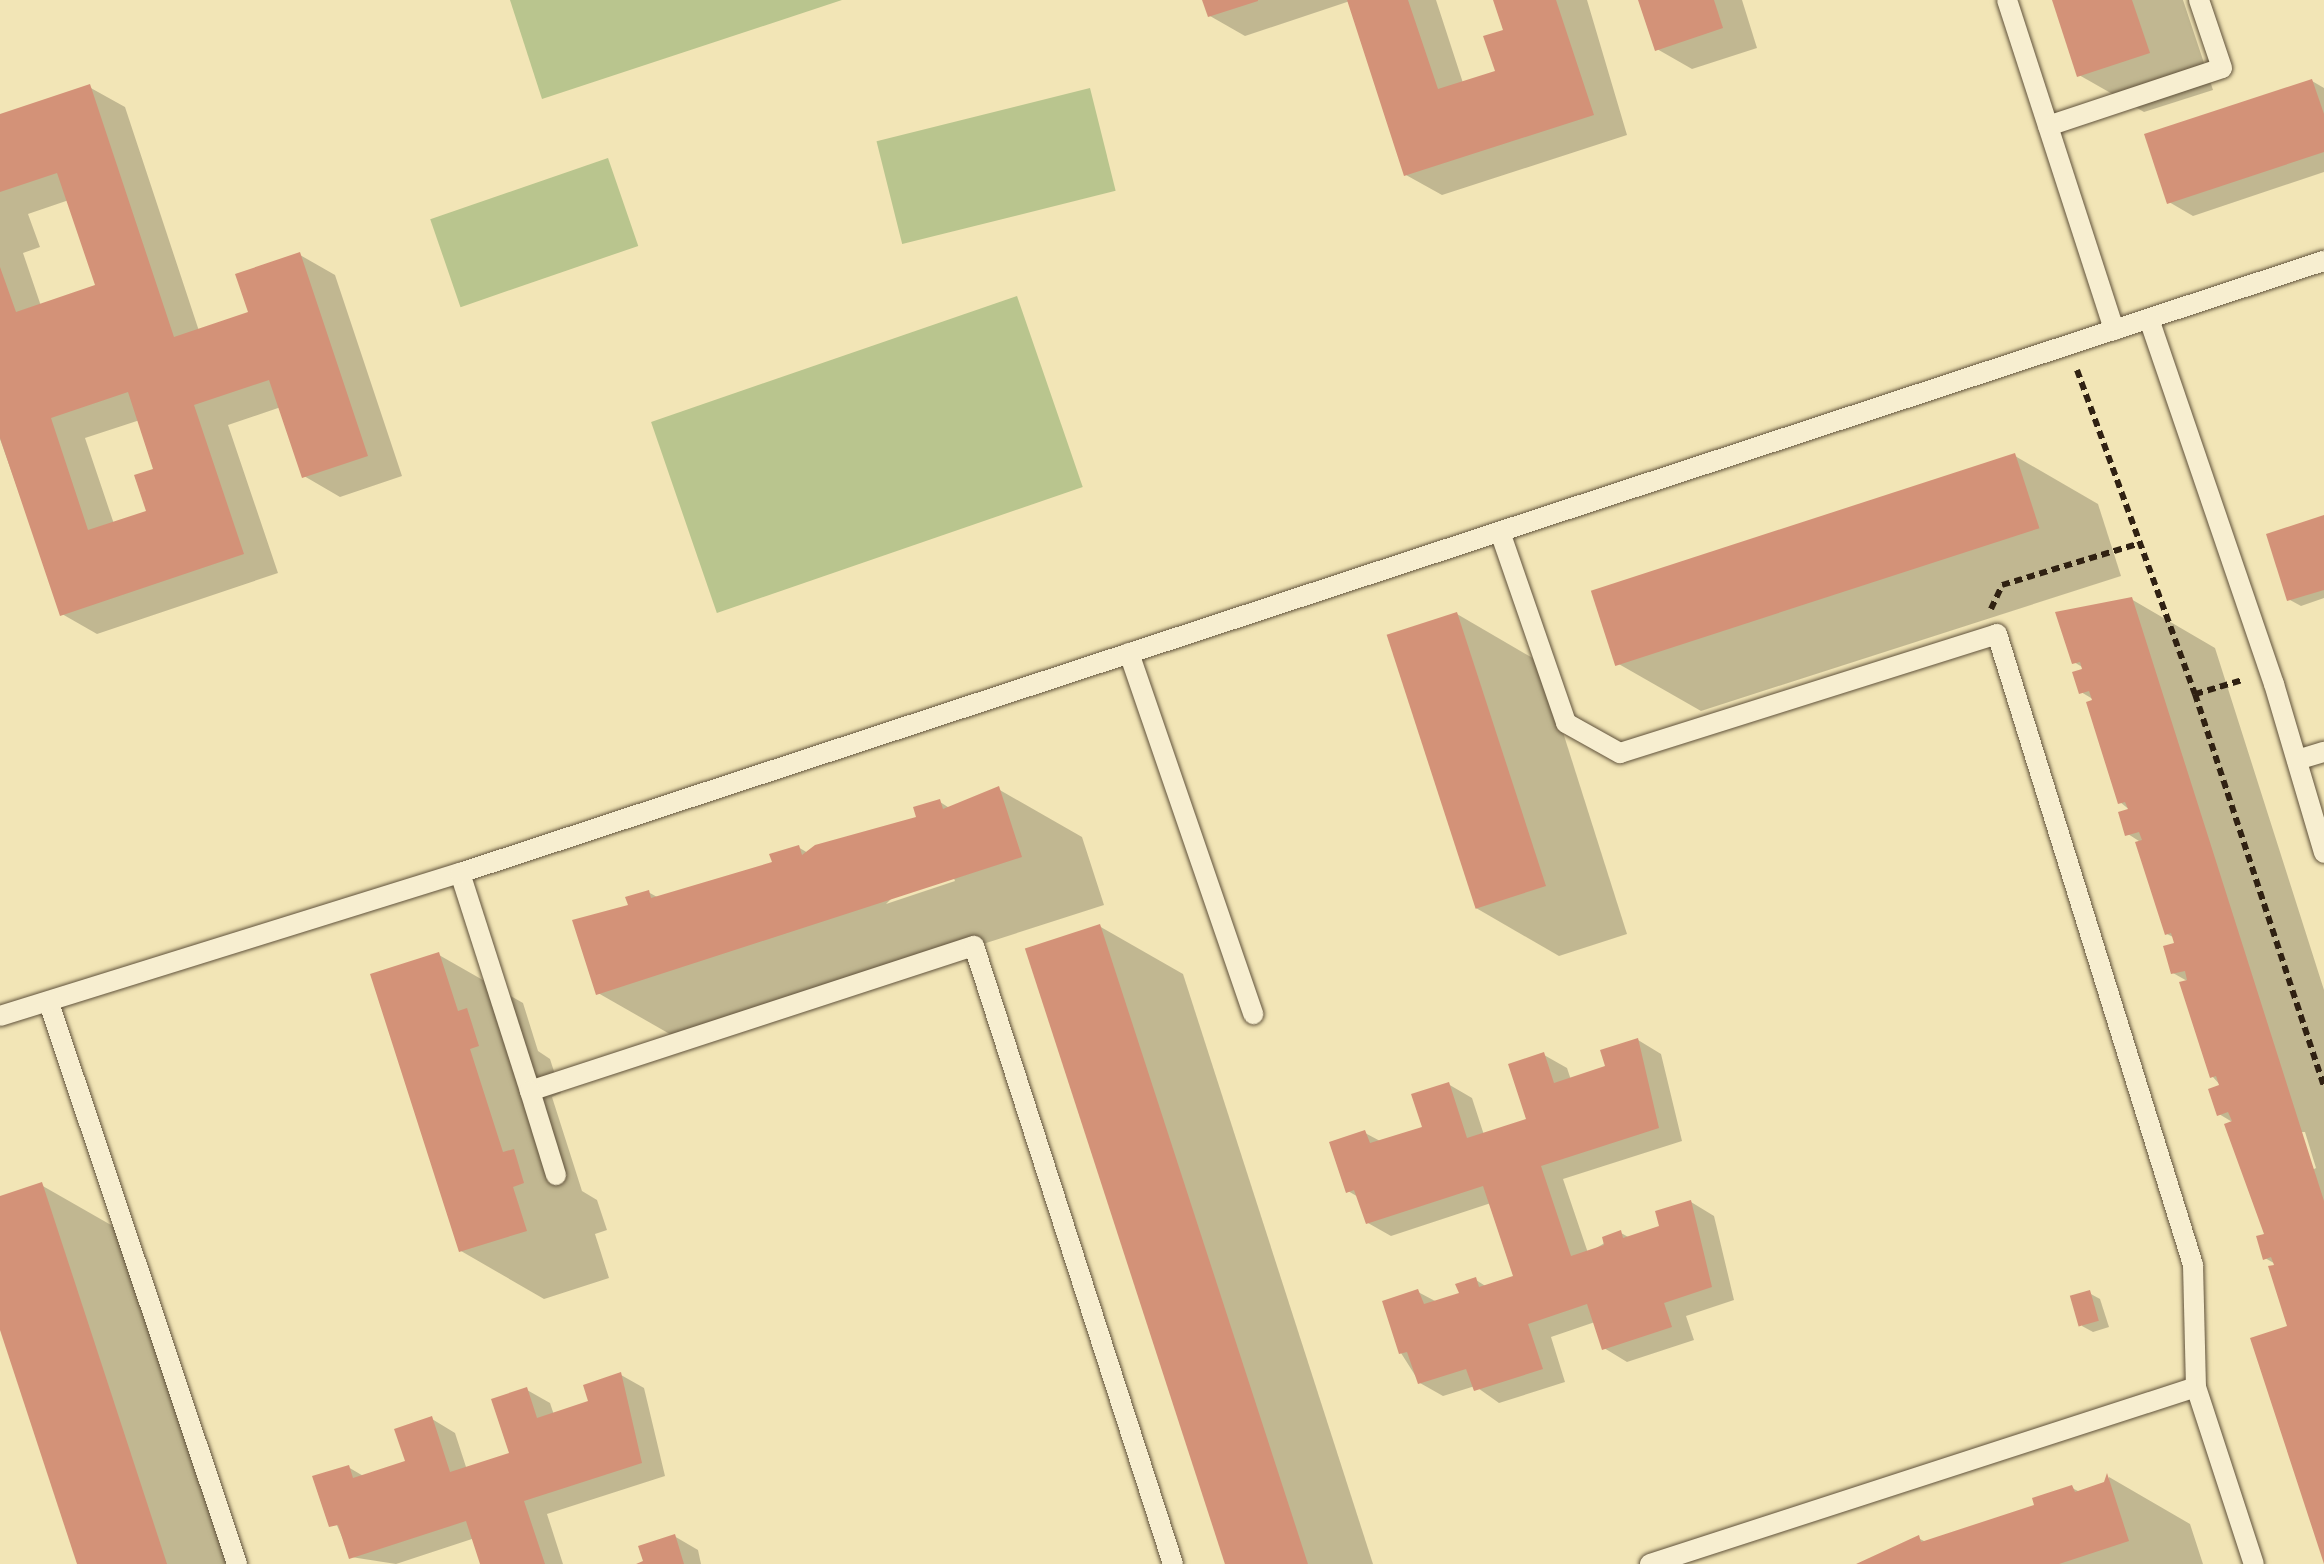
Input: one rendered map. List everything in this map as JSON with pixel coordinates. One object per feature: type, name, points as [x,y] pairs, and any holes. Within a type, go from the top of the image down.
[{"type":"lane","points":[[2007,0],[2114,330]]},
{"type":"lane","points":[[2048,126],[2222,68],[2200,0]]},
{"type":"lane","points":[[0,1016],[460,873],[2324,261]]},
{"type":"lane","points":[[2148,319],[2270,672],[2324,853]]},
{"type":"lane","points":[[1500,532],[1566,722],[1620,753],[1997,634],[2193,1265],[2196,1387],[2254,1564]]},
{"type":"lane","points":[[1130,654],[1253,1014]]},
{"type":"lane","points":[[2297,760],[2324,752]]},
{"type":"lane","points":[[460,873],[556,1176]]},
{"type":"lane","points":[[530,1091],[974,946],[1173,1564]]},
{"type":"lane","points":[[49,1002],[238,1564]]},
{"type":"lane","points":[[1650,1564],[2196,1387]]},
{"type":"path","points":[[2068,346],[2195,694],[2324,1087]]},
{"type":"path","points":[[1997,634],[1990,606],[2002,585],[2138,544]]},
{"type":"path","points":[[2195,694],[2270,672]]},
{"type":"green space","points":[[510,0],[842,0],[542,99]]},
{"type":"green space","points":[[1090,88],[1116,191],[902,244],[877,141]]},
{"type":"green space","points":[[608,158],[638,246],[461,307],[430,219]]},
{"type":"green space","points":[[1017,296],[1083,487],[717,613],[651,422]]},
{"type":"building","points":[[1202,0],[1258,0],[1258,1],[1208,17]]},
{"type":"building","points":[[1347,0],[1408,0],[1438,89],[1495,71],[1483,36],[1503,30],[1493,0],[1556,0],[1594,115],[1404,176]]},
{"type":"building","points":[[1638,0],[1714,0],[1723,28],[1655,51]]},
{"type":"building","points":[[2052,0],[2132,0],[2150,53],[2077,77]]},
{"type":"building","points":[[2312,79],[2324,114],[2324,152],[2167,204],[2144,134]]},
{"type":"building","points":[[90,84],[174,337],[248,312],[235,274],[300,252],[368,456],[302,478],[269,380],[194,405],[244,554],[60,616],[0,438],[0,267],[16,312],[95,285],[57,173],[0,192],[0,114]],"holes":[[[128,392],[153,469],[134,475],[146,511],[88,530],[51,418]]]},
{"type":"building","points":[[2015,453],[2039,528],[1615,666],[1591,591]]},
{"type":"building","points":[[2324,515],[2324,590],[2287,601],[2266,534]]},
{"type":"building","points":[[2132,597],[2324,1201],[2324,1564],[2250,1338],[2287,1326],[2268,1266],[2274,1265],[2271,1257],[2263,1260],[2256,1236],[2264,1234],[2224,1124],[2232,1121],[2228,1112],[2217,1116],[2208,1089],[2219,1085],[2216,1076],[2210,1078],[2179,982],[2187,980],[2185,971],[2171,974],[2163,946],[2174,943],[2171,933],[2165,935],[2135,842],[2142,840],[2139,832],[2125,836],[2118,812],[2128,809],[2125,802],[2118,804],[2086,702],[2092,700],[2089,691],[2079,694],[2072,672],[2082,669],[2080,662],[2072,664],[2055,612]]},
{"type":"building","points":[[1457,612],[1546,886],[1476,909],[1387,635]]},
{"type":"building","points":[[999,786],[1022,857],[596,995],[572,920],[628,905],[625,897],[649,890],[651,898],[772,862],[769,854],[799,845],[802,855],[815,845],[916,817],[913,807],[940,799],[943,809]]},
{"type":"building","points":[[1100,924],[1308,1564],[1225,1564],[1025,948]]},
{"type":"building","points":[[439,952],[458,1011],[467,1008],[479,1046],[470,1049],[503,1152],[514,1149],[524,1183],[513,1187],[527,1231],[459,1252],[370,974]]},
{"type":"building","points":[[1638,1038],[1659,1128],[1541,1166],[1571,1256],[1604,1245],[1602,1237],[1621,1230],[1623,1238],[1659,1226],[1655,1211],[1691,1200],[1712,1287],[1664,1303],[1672,1327],[1602,1350],[1587,1304],[1528,1324],[1543,1369],[1474,1391],[1466,1369],[1418,1384],[1407,1352],[1399,1354],[1382,1301],[1418,1289],[1424,1304],[1459,1293],[1455,1284],[1476,1277],[1479,1287],[1513,1276],[1483,1186],[1366,1224],[1354,1190],[1346,1193],[1329,1142],[1365,1130],[1370,1143],[1422,1127],[1411,1094],[1449,1082],[1467,1138],[1526,1119],[1508,1064],[1544,1052],[1554,1083],[1605,1066],[1600,1050]]},
{"type":"building","points":[[42,1182],[167,1564],[77,1564],[0,1330],[0,1196]]},
{"type":"building","points":[[2090,1290],[2099,1321],[2079,1327],[2070,1296]]},
{"type":"building","points":[[621,1372],[642,1463],[524,1501],[545,1564],[480,1564],[466,1521],[349,1559],[338,1525],[329,1527],[312,1476],[349,1465],[353,1478],[405,1461],[394,1429],[432,1416],[450,1472],[509,1453],[491,1399],[527,1387],[537,1418],[588,1401],[583,1385]]},
{"type":"building","points":[[2107,1473],[2129,1541],[2059,1564],[1856,1564],[1919,1535],[1921,1542],[2034,1505],[2032,1498],[2072,1485],[2075,1492],[2104,1482]]},
{"type":"building","points":[[675,1534],[684,1564],[636,1564],[643,1561],[638,1546]]}]
